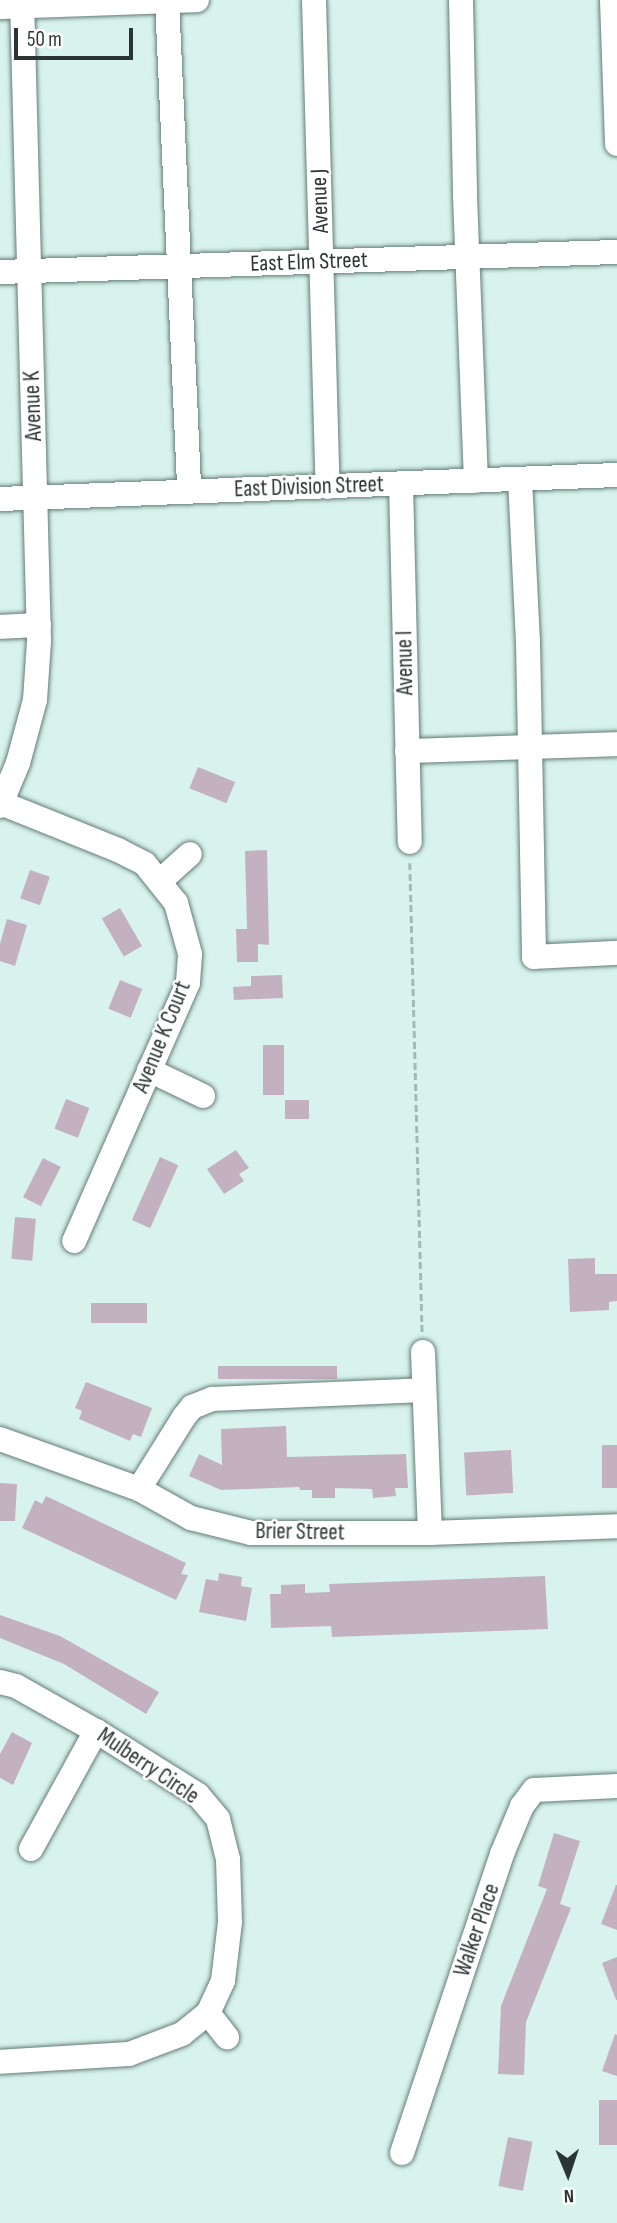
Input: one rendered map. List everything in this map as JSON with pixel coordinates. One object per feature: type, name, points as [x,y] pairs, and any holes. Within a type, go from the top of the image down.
[{"type":"street","points":[[15,4],[197,0]]},
{"type":"street","name":"Avenue J","points":[[314,0],[328,486]]},
{"type":"street","points":[[461,0],[476,481]]},
{"type":"street","points":[[612,0],[617,144]]},
{"type":"street","points":[[167,1],[189,492]]},
{"type":"street","name":"Avenue K","points":[[1,805],[18,763],[34,700],[39,625],[30,271],[15,4]]},
{"type":"street","name":"East Elm Street","points":[[0,272],[617,252]]},
{"type":"street","name":"East Division Street","points":[[0,499],[617,475]]},
{"type":"street","points":[[520,479],[531,747],[534,957],[617,953]]},
{"type":"street","name":"Avenue I","points":[[401,484],[410,842]]},
{"type":"street","points":[[0,627],[39,625]]},
{"type":"street","points":[[407,751],[617,744]]},
{"type":"street","name":"Avenue K Court","points":[[1,805],[118,850],[145,864],[176,903],[190,954],[188,982],[74,1241]]},
{"type":"street","points":[[160,881],[190,854]]},
{"type":"street","points":[[149,1070],[203,1096]]},
{"type":"street","points":[[422,1352],[430,1534]]},
{"type":"street","points":[[139,1489],[192,1407],[212,1399],[424,1390]]},
{"type":"street","name":"Brier Street","points":[[0,1439],[139,1489],[191,1518],[251,1533],[430,1534],[617,1526]]},
{"type":"street","name":"Mulberry Circle","points":[[0,1682],[16,1686],[96,1731],[198,1795],[218,1819],[228,1859],[230,1922],[223,1981],[208,2013],[182,2034],[129,2054],[0,2062]]},
{"type":"street","points":[[31,1849],[96,1731]]},
{"type":"street","name":"Walker Place","points":[[402,2153],[502,1854],[522,1806],[534,1790],[617,1786]]},
{"type":"street","points":[[208,2013],[227,2037]]},
{"type":"path","points":[[410,842],[422,1352]]},
{"type":"building","points":[[198,767],[235,782],[226,803],[189,788]]},
{"type":"building","points":[[267,850],[269,945],[258,944],[258,962],[237,962],[236,929],[247,929],[245,851]]},
{"type":"building","points":[[30,870],[50,877],[40,905],[20,898]]},
{"type":"building","points":[[120,908],[142,946],[124,957],[102,918]]},
{"type":"building","points":[[7,919],[27,925],[15,966],[0,961],[0,944]]},
{"type":"building","points":[[282,975],[283,998],[234,1000],[233,987],[251,986],[251,976]]},
{"type":"building","points":[[120,980],[142,989],[131,1018],[108,1009]]},
{"type":"building","points":[[263,1045],[284,1045],[284,1095],[263,1095]]},
{"type":"building","points":[[66,1099],[89,1108],[78,1138],[55,1129]]},
{"type":"building","points":[[285,1100],[309,1100],[309,1119],[285,1119]]},
{"type":"building","points":[[236,1150],[249,1168],[239,1174],[244,1181],[224,1194],[207,1169]]},
{"type":"building","points":[[160,1157],[178,1165],[150,1228],[132,1220]]},
{"type":"building","points":[[43,1158],[61,1167],[41,1206],[23,1197]]},
{"type":"building","points":[[15,1217],[36,1219],[32,1261],[11,1259]]},
{"type":"building","points":[[595,1258],[595,1274],[617,1274],[617,1301],[609,1302],[609,1310],[570,1312],[568,1259]]},
{"type":"building","points":[[91,1303],[147,1303],[147,1323],[91,1323]]},
{"type":"building","points":[[218,1366],[337,1366],[337,1379],[218,1379]]},
{"type":"building","points":[[86,1382],[152,1408],[141,1437],[133,1434],[130,1441],[79,1419],[82,1411],[75,1408]]},
{"type":"building","points":[[286,1426],[287,1457],[406,1454],[408,1488],[395,1488],[396,1496],[373,1498],[372,1489],[335,1488],[335,1498],[312,1498],[312,1490],[300,1490],[299,1487],[221,1490],[189,1476],[199,1454],[222,1465],[221,1429]]},
{"type":"building","points":[[602,1445],[617,1445],[617,1488],[602,1488]]},
{"type":"building","points":[[511,1450],[513,1493],[466,1495],[464,1452]]},
{"type":"building","points":[[0,1483],[17,1484],[15,1521],[0,1521]]},
{"type":"building","points":[[46,1496],[186,1563],[181,1574],[188,1575],[176,1600],[22,1528],[35,1500],[42,1504]]},
{"type":"building","points":[[219,1573],[242,1577],[241,1586],[252,1588],[246,1621],[199,1612],[206,1579],[218,1581]]},
{"type":"building","points":[[545,1576],[548,1629],[332,1637],[331,1626],[271,1628],[270,1594],[281,1594],[281,1585],[305,1584],[305,1593],[330,1592],[329,1584]]},
{"type":"building","points":[[0,1615],[60,1636],[159,1692],[146,1714],[64,1664],[0,1638]]},
{"type":"building","points":[[12,1732],[32,1743],[13,1785],[0,1778],[0,1754]]},
{"type":"building","points":[[554,1833],[580,1841],[560,1904],[571,1908],[526,2022],[524,2075],[498,2074],[501,2006],[547,1889],[538,1886]]},
{"type":"building","points":[[617,1885],[617,1930],[601,1924]]},
{"type":"building","points":[[617,1957],[617,2000],[616,2000],[602,1963]]},
{"type":"building","points":[[615,2034],[617,2035],[617,2076],[602,2071]]},
{"type":"building","points":[[599,2100],[617,2100],[617,2145],[599,2145]]},
{"type":"building","points":[[508,2137],[533,2142],[523,2191],[498,2186]]}]
